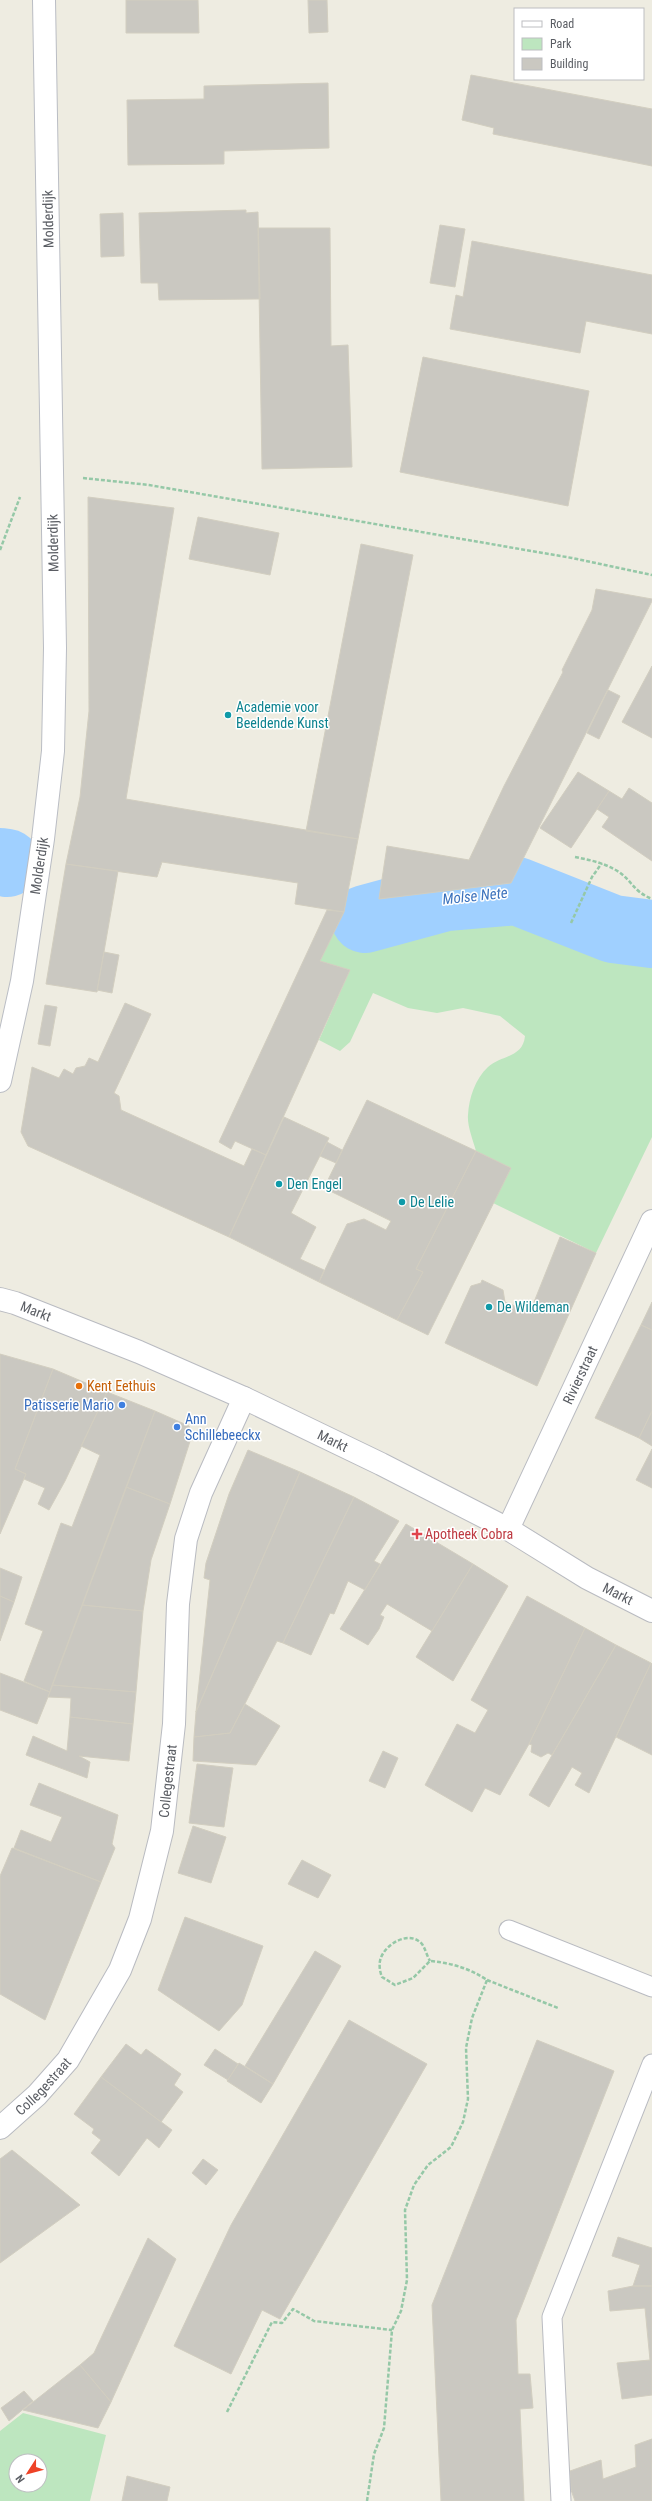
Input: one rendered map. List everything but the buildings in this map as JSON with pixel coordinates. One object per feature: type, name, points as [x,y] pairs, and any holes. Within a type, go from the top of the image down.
[{"type":"street","name":"Molderdijk","points":[[0,1081],[22,981],[53,751],[55,648],[44,0]]},
{"type":"street","name":"Rivierstraat","points":[[508,1529],[652,1221]]},
{"type":"street","name":"Markt","points":[[0,1299],[15,1302],[140,1352],[244,1398],[381,1464],[508,1529],[586,1578],[652,1611]]},
{"type":"street","name":"Collegestraat","points":[[0,2128],[37,2095],[68,2060],[96,2015],[120,1970],[140,1919],[162,1831],[174,1724],[178,1604],[186,1539],[202,1493],[244,1398]]},
{"type":"lane","points":[[509,1930],[652,1987]]},
{"type":"lane","points":[[561,2501],[552,2317],[652,2064]]},
{"type":"path","points":[[52,475],[149,485],[572,558],[652,574]]},
{"type":"path","points":[[575,857],[602,863],[619,872],[638,893],[652,899]]},
{"type":"path","points":[[571,923],[579,903],[602,863]]},
{"type":"path","points":[[430,1961],[422,1944],[414,1939],[406,1938],[390,1946],[380,1960],[382,1977],[395,1985],[413,1978],[430,1961],[444,1962],[470,1969],[486,1980],[558,2008]]},
{"type":"path","points":[[367,2501],[374,2454],[384,2428],[392,2330],[401,2312],[407,2280],[405,2210],[414,2185],[428,2165],[451,2147],[463,2122],[468,2099],[466,2048],[472,2018],[486,1980]]},
{"type":"path","points":[[228,2412],[272,2322],[282,2322],[293,2309],[314,2321],[392,2330]]},
{"type":"green space","points":[[513,902],[601,933],[652,946],[652,1137],[596,1253],[493,1203],[511,1168],[476,1151],[469,1128],[468,1115],[470,1102],[476,1083],[483,1072],[493,1063],[516,1052],[523,1043],[525,1036],[500,1016],[463,1008],[437,1013],[408,1008],[373,993],[350,1042],[340,1051],[319,1040],[350,970],[320,961],[338,924],[376,929],[443,908]]},
{"type":"green space","points":[[23,2413],[106,2435],[90,2501],[0,2501],[0,2431]]},
{"type":"waterway","name":"Molse Nete","points":[[0,862],[7,863]]},
{"type":"waterway","name":"Molse Nete","points":[[365,919],[446,897],[517,891],[613,929],[652,934]]},
{"type":"place","name":"Academie voor Beeldende Kunst","points":[[228,715]]},
{"type":"place","name":"Den Engel","points":[[279,1184]]},
{"type":"place","name":"De Lelie","points":[[402,1202]]},
{"type":"place","name":"De Wildeman","points":[[489,1307]]},
{"type":"place","name":"Kent Eethuis","points":[[79,1386]]},
{"type":"place","name":"Patisserie Mario","points":[[122,1405]]},
{"type":"place","name":"Ann Schillebeeckx","points":[[177,1427]]},
{"type":"place","name":"Apotheek Cobra","points":[[417,1534]]}]
